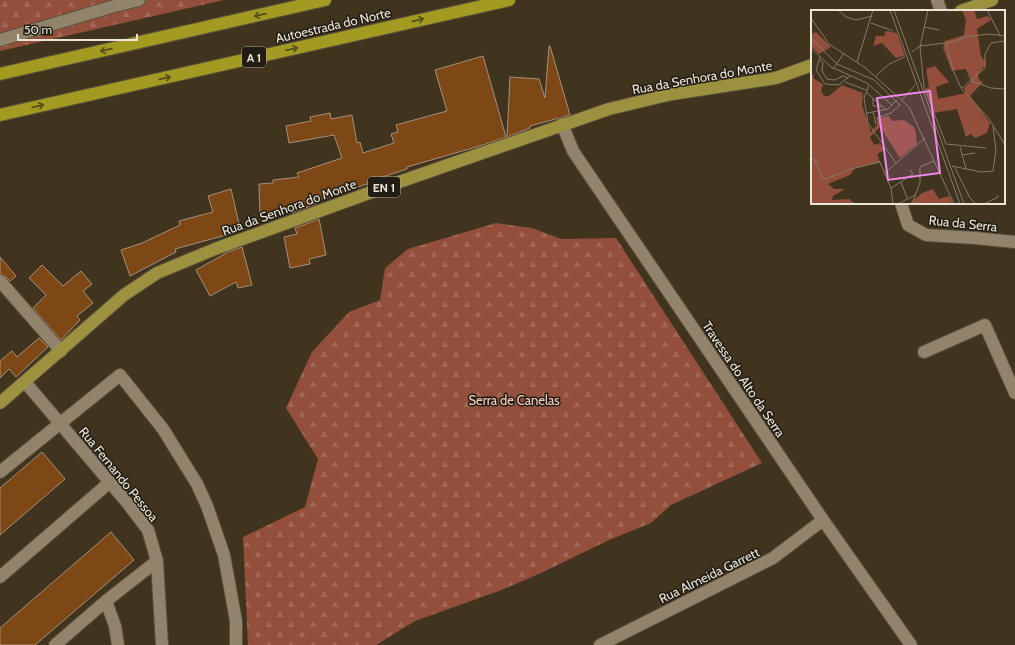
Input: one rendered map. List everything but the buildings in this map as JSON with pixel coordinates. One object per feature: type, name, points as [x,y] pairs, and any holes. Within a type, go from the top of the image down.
[{"type":"highway","name":"Autoestrada do Norte","points":[[0,74],[326,0]]},
{"type":"highway","name":"Autoestrada do Norte","points":[[0,115],[508,0]]},
{"type":"main road","points":[[964,10],[992,0]]},
{"type":"main road","name":"Rua da Senhora do Monte","points":[[0,404],[124,295],[157,274],[222,246],[562,124],[609,109],[672,94],[776,78],[811,65]]},
{"type":"street","points":[[0,40],[139,0]]},
{"type":"street","points":[[938,0],[941,10]]},
{"type":"street","name":"Travessa do Alto da Serra","points":[[562,124],[573,151],[823,520],[911,645]]},
{"type":"street","name":"Rua da Serra","points":[[901,204],[908,225],[926,235],[1015,242]]},
{"type":"street","points":[[0,281],[62,351]]},
{"type":"street","points":[[924,352],[985,325],[1015,394]]},
{"type":"street","points":[[0,472],[120,375],[163,429],[197,484],[207,506],[224,555],[236,621],[236,645]]},
{"type":"street","name":"Rua Fernando Pessoa","points":[[25,382],[110,482],[148,530],[157,561],[162,645]]},
{"type":"street","points":[[0,577],[110,482]]},
{"type":"street","name":"Rua Almeida Garrett","points":[[600,645],[773,558],[823,520]]},
{"type":"street","points":[[55,645],[106,601],[157,561]]},
{"type":"street","points":[[106,601],[115,626],[118,645]]},
{"type":"green space","points":[[0,0],[224,0],[0,51]]},
{"type":"green space","name":"Serra de Canelas","points":[[496,223],[532,228],[561,239],[616,238],[762,463],[671,505],[651,523],[607,541],[541,573],[499,591],[415,621],[376,645],[248,645],[243,537],[305,507],[318,459],[286,408],[312,352],[349,312],[380,300],[385,268],[408,249]]}]
